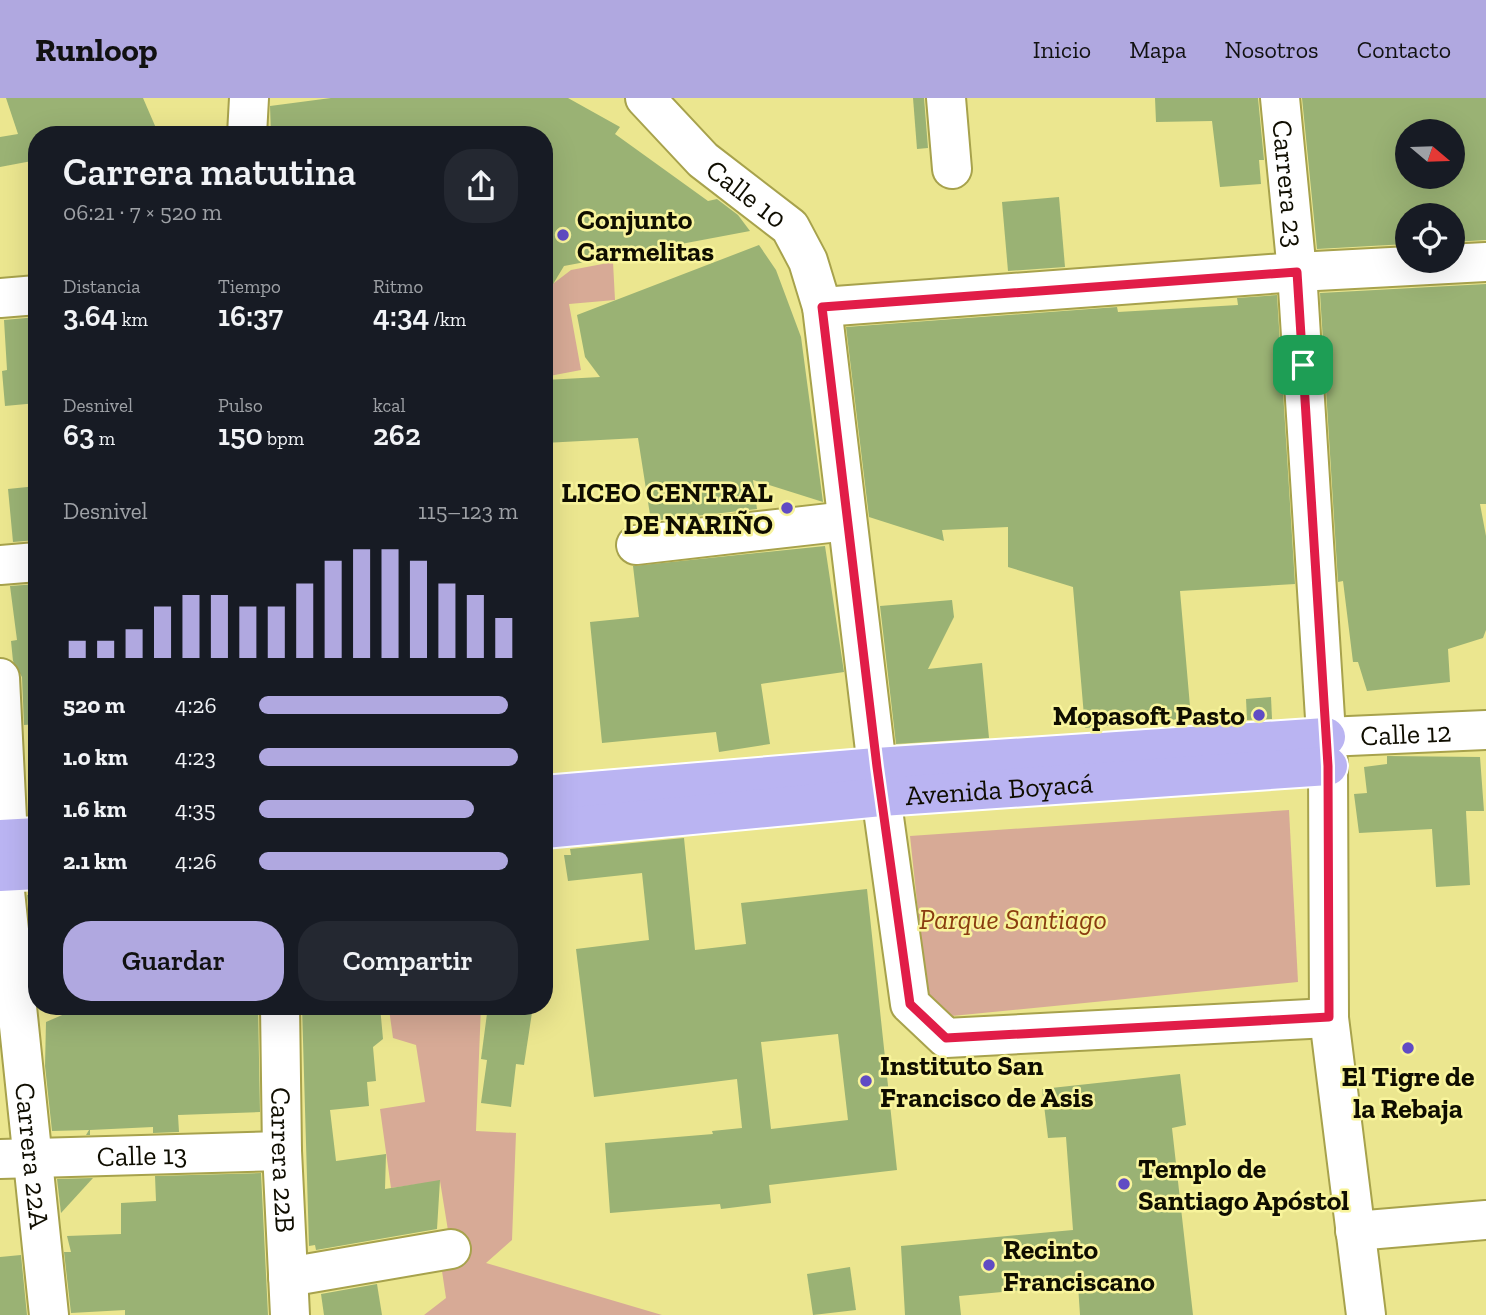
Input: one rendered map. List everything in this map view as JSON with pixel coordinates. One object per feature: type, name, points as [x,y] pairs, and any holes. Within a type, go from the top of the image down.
[{"type":"main road","name":"Avenida Boyacá","points":[[553,795],[879,782],[1327,751]]},
{"type":"main road","name":"Avenida Boyacá","points":[[553,828],[879,782]]},
{"type":"street","points":[[247,126],[249,98]]},
{"type":"street","name":"Calle 10","points":[[645,98],[703,160],[790,227],[808,261],[822,307],[879,782],[910,1004],[946,1038],[1329,1017]]},
{"type":"street","points":[[946,98],[952,169]]},
{"type":"street","name":"Carrera 23","points":[[1280,98],[1297,272],[1327,751],[1329,1017],[1366,1315]]},
{"type":"street","points":[[822,307],[1297,272],[1486,262]]},
{"type":"street","points":[[0,298],[28,296]]},
{"type":"street","points":[[636,545],[847,521]]},
{"type":"street","points":[[0,565],[28,563]]},
{"type":"street","name":"Carrera 22A","points":[[0,678],[14,855],[16,1158],[49,1315]]},
{"type":"street","name":"Calle 12","points":[[1327,751],[1486,730]]},
{"type":"street","name":"Carrera 22B","points":[[280,1015],[282,1151],[290,1315]]},
{"type":"street","name":"Calle 13","points":[[16,1158],[282,1151]]},
{"type":"street","points":[[1356,1231],[1486,1220]]},
{"type":"street","points":[[288,1277],[451,1249]]},
{"type":"green space","points":[[613,262],[615,300],[569,304],[581,370],[553,375],[553,283],[571,270]]},
{"type":"green space","name":"Parque Santiago","points":[[1289,810],[1298,982],[952,1016],[927,996],[910,836]]},
{"type":"green space","points":[[390,1015],[481,1015],[476,1131],[516,1133],[512,1240],[486,1263],[662,1315],[424,1315],[446,1298],[439,1251],[451,1249],[440,1181],[391,1188],[380,1109],[425,1102],[416,1045],[393,1038]]},
{"type":"building","points":[[6,98],[143,98],[155,126],[28,126],[28,162],[0,167],[0,137],[18,134]]},
{"type":"building","points":[[331,98],[568,98],[620,127],[615,134],[708,201],[717,199],[738,215],[750,231],[564,266],[553,284],[553,126],[271,126],[270,106]]},
{"type":"building","points":[[913,98],[924,98],[928,148],[917,149]]},
{"type":"building","points":[[1155,98],[1258,98],[1264,160],[1259,160],[1261,184],[1220,187],[1212,121],[1156,122]]},
{"type":"building","points":[[1302,98],[1486,98],[1486,240],[1465,241],[1465,203],[1395,203],[1395,245],[1317,249]]},
{"type":"building","points":[[1059,197],[1065,267],[1008,271],[1002,202]]},
{"type":"building","points":[[759,245],[776,270],[801,337],[823,502],[753,480],[757,509],[651,521],[638,438],[553,443],[553,380],[600,377],[585,357],[577,315]]},
{"type":"building","points":[[1486,284],[1486,504],[1480,504],[1486,536],[1486,630],[1483,638],[1448,649],[1450,682],[1367,691],[1358,662],[1353,662],[1343,581],[1338,582],[1320,293]]},
{"type":"building","points":[[1277,295],[1295,584],[1180,591],[1191,718],[1085,728],[1073,587],[1008,567],[1008,527],[942,530],[944,541],[869,517],[846,327],[1117,307],[1118,312],[1238,305],[1237,298]]},
{"type":"building","points":[[28,318],[28,404],[5,406],[2,371],[7,370],[4,320]]},
{"type":"building","points":[[28,487],[28,541],[13,542],[8,489]]},
{"type":"building","points":[[825,546],[844,672],[761,684],[770,744],[719,752],[716,732],[602,743],[590,622],[639,617],[633,566]]},
{"type":"building","points":[[28,585],[28,725],[24,725],[22,677],[13,661],[11,641],[17,640],[10,586]]},
{"type":"building","points":[[952,600],[954,617],[928,669],[982,663],[989,738],[896,744],[880,606]]},
{"type":"building","name":"Mopasoft Pasto","points":[[1271,697],[1272,719],[1247,720],[1246,699]]},
{"type":"building","points":[[1387,756],[1480,757],[1484,811],[1466,811],[1470,885],[1436,887],[1432,829],[1359,833],[1354,794],[1367,793],[1364,767],[1387,764]]},
{"type":"building","points":[[684,838],[695,950],[746,944],[741,903],[867,889],[897,1170],[769,1185],[771,1203],[721,1209],[720,1204],[610,1213],[605,1143],[713,1134],[712,1131],[742,1128],[737,1079],[594,1097],[576,949],[649,940],[642,873],[568,881],[564,855],[571,855],[570,849]],"holes":[[[838,1034],[848,1120],[771,1129],[761,1042]]]},
{"type":"building","points":[[62,1015],[258,1015],[260,1112],[178,1115],[179,1132],[153,1133],[153,1127],[90,1130],[90,1135],[86,1135],[89,1130],[52,1131],[45,1066],[46,1022]]},
{"type":"building","points":[[302,1015],[381,1015],[383,1039],[373,1047],[376,1081],[367,1082],[369,1106],[330,1110],[336,1161],[386,1154],[385,1189],[440,1180],[437,1229],[316,1250],[315,1245],[309,1246]]},
{"type":"building","points":[[487,1015],[532,1015],[524,1065],[516,1064],[511,1107],[481,1103],[487,1060],[481,1059]]},
{"type":"building","name":"Templo de Santiago Apóstol","points":[[1180,1074],[1186,1125],[1172,1128],[1193,1315],[1080,1315],[1078,1285],[959,1296],[961,1315],[905,1315],[901,1246],[1073,1230],[1066,1137],[1048,1138],[1042,1089]]},
{"type":"building","points":[[261,1173],[268,1315],[125,1315],[125,1310],[71,1313],[64,1252],[71,1252],[67,1236],[121,1234],[121,1203],[156,1201],[155,1176]]},
{"type":"building","points":[[93,1178],[61,1213],[57,1179]]},
{"type":"building","points":[[21,1255],[27,1315],[0,1315],[0,1257]]},
{"type":"building","points":[[850,1267],[856,1310],[813,1315],[807,1274]]},
{"type":"building","points":[[377,1284],[382,1315],[324,1315],[321,1294]]},
{"type":"place","name":"Conjunto Carmelitas","points":[[563,235]]},
{"type":"place","name":"LICEO CENTRAL DE NARIÑO","points":[[787,508]]},
{"type":"place","name":"Mopasoft Pasto","points":[[1259,715]]},
{"type":"place","name":"El Tigre de la Rebaja","points":[[1408,1048]]},
{"type":"place","name":"Instituto San Francisco de Asis","points":[[866,1081]]},
{"type":"place","name":"Templo de Santiago Apóstol","points":[[1124,1184]]},
{"type":"place","name":"Recinto Franciscano","points":[[989,1265]]},
{"type":"route","points":[[1297,272],[1303,365],[1328,766],[1329,1017],[946,1038],[910,1004],[877,767],[822,307],[1297,272]]}]
